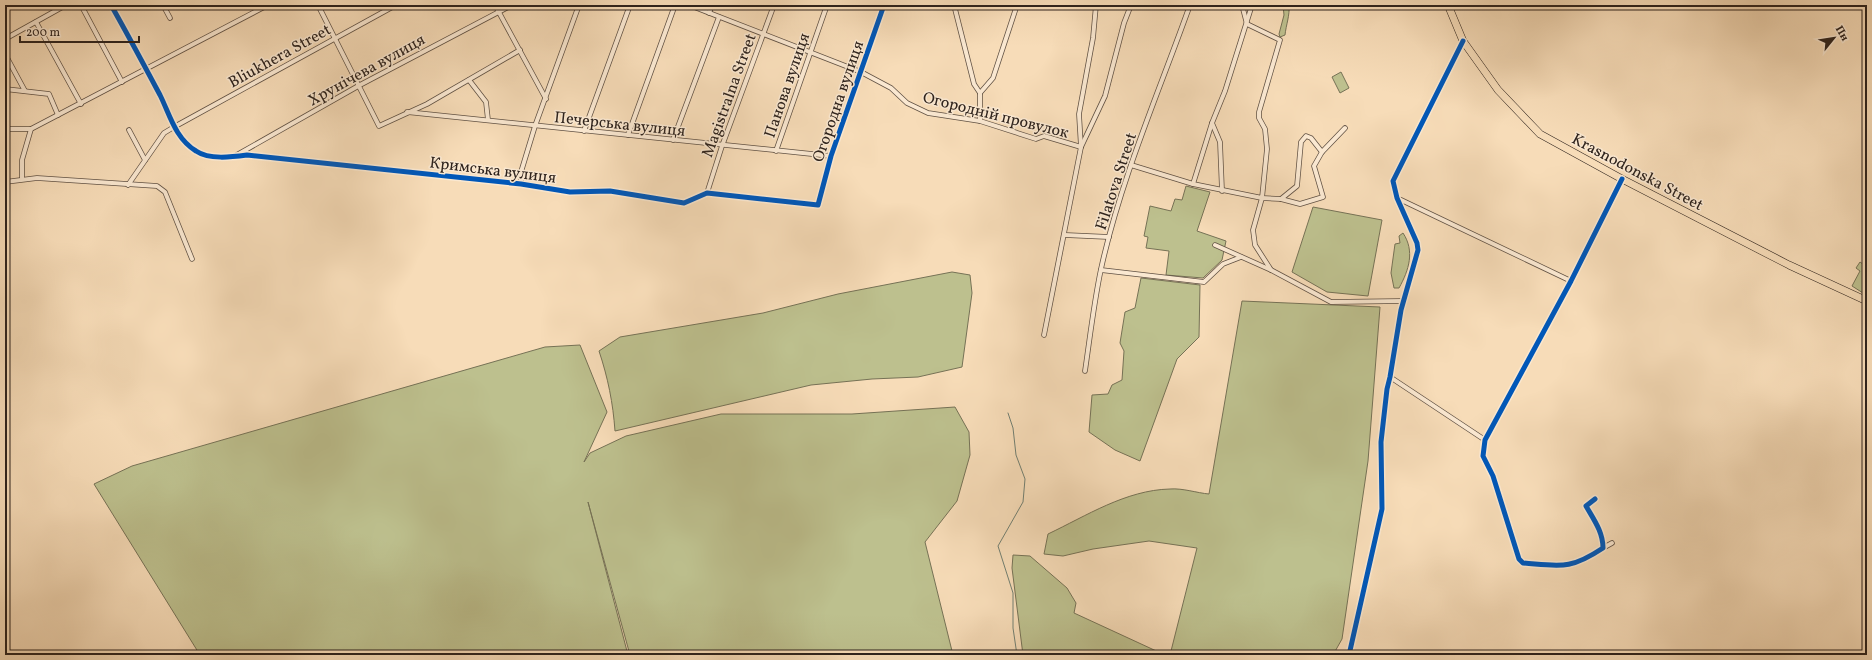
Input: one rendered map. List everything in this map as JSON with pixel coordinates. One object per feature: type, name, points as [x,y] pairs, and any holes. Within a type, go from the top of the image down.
[{"type":"main road","name":"Krasnodonska Street","points":[[1448,5],[1464,40],[1498,90],[1540,134],[1622,179],[1789,265],[1867,302]]},
{"type":"street","points":[[5,39],[66,5]]},
{"type":"street","points":[[81,5],[122,82]]},
{"type":"street","name":"Кримська вулиця","points":[[112,5],[162,98],[174,127],[186,143],[197,152],[233,157],[247,155],[521,184],[570,192],[610,191],[684,203],[707,193],[818,205]]},
{"type":"street","points":[[163,5],[170,18]]},
{"type":"street","points":[[5,129],[31,129],[268,5]]},
{"type":"street","points":[[318,5],[360,85],[379,126],[427,104],[520,50]]},
{"type":"street","name":"Bliukhera Street","points":[[128,185],[164,133],[396,5]]},
{"type":"street","points":[[495,5],[546,99]]},
{"type":"street","name":"Хрунічева вулиця","points":[[233,157],[360,85],[512,5]]},
{"type":"street","points":[[521,184],[521,172],[535,126],[579,5]]},
{"type":"street","points":[[584,131],[630,5]]},
{"type":"street","points":[[628,135],[675,5]]},
{"type":"street","name":"Огородній провулок","points":[[689,5],[763,32],[861,72],[891,88],[907,103],[928,113],[980,121],[1036,139],[1044,136],[1081,147],[1065,235],[1044,335]]},
{"type":"street","points":[[709,12],[712,5]]},
{"type":"street","name":"Magistralna Street","points":[[707,193],[722,146],[774,5]]},
{"type":"street","name":"Панова вулиця","points":[[776,151],[826,5]]},
{"type":"street","name":"Огородна вулиця","points":[[818,205],[831,156],[884,5]]},
{"type":"street","points":[[954,5],[974,84],[980,93],[980,121]]},
{"type":"street","points":[[980,93],[993,78],[1017,5]]},
{"type":"street","points":[[1081,147],[1079,114],[1093,38],[1096,5]]},
{"type":"street","points":[[1081,147],[1105,96],[1124,23],[1132,5]]},
{"type":"street","name":"Filatova Street","points":[[1085,371],[1101,270],[1109,237],[1131,165],[1190,5]]},
{"type":"street","points":[[1242,5],[1247,24],[1280,40],[1259,112],[1259,118],[1264,129],[1267,149],[1262,198],[1253,230],[1255,245],[1271,270]]},
{"type":"street","points":[[1193,184],[1212,123],[1225,91],[1252,5]]},
{"type":"street","points":[[674,140],[719,17]]},
{"type":"street","points":[[36,22],[81,104]]},
{"type":"street","points":[[1349,655],[1382,509],[1381,442],[1387,389],[1403,301],[1418,250],[1417,243],[1397,198],[1393,181],[1464,40]]},
{"type":"street","points":[[5,54],[25,91]]},
{"type":"street","points":[[469,80],[486,102],[488,120]]},
{"type":"street","points":[[5,90],[49,94],[58,115]]},
{"type":"street","name":"Печерська вулиця","points":[[407,112],[722,146],[831,156]]},
{"type":"street","points":[[1212,123],[1220,142],[1222,191]]},
{"type":"street","points":[[1131,165],[1193,184],[1222,191],[1262,198],[1281,199],[1300,204],[1323,197],[1314,166],[1322,152],[1345,128]]},
{"type":"street","points":[[22,179],[22,160],[31,129]]},
{"type":"street","points":[[129,130],[145,160]]},
{"type":"street","points":[[1281,199],[1297,186],[1301,142],[1306,136],[1311,138],[1322,152]]},
{"type":"street","points":[[5,182],[37,178],[157,186],[165,192],[192,259]]},
{"type":"street","points":[[1612,542],[1585,560],[1572,565],[1523,563],[1519,559],[1484,456],[1485,440],[1571,281],[1622,179]]},
{"type":"street","points":[[1397,198],[1571,281]]},
{"type":"street","points":[[1065,235],[1109,237]]},
{"type":"street","points":[[1215,245],[1271,270],[1332,302],[1403,301]]},
{"type":"street","points":[[1101,270],[1204,282],[1223,264],[1241,257]]},
{"type":"street","points":[[1390,377],[1485,440]]},
{"type":"street","points":[[1595,499],[1586,506],[1600,531],[1603,539],[1603,548]]},
{"type":"green space","points":[[1283,5],[1289,5],[1289,12],[1285,35],[1280,37],[1279,34],[1284,15]]},
{"type":"green space","points":[[1341,72],[1349,88],[1340,93],[1332,77]]},
{"type":"green space","points":[[1186,186],[1210,192],[1197,231],[1226,241],[1222,260],[1203,278],[1166,275],[1169,251],[1146,248],[1148,237],[1144,236],[1150,206],[1171,211],[1175,199],[1182,200]]},
{"type":"green space","points":[[1313,207],[1382,220],[1368,296],[1327,292],[1292,272]]},
{"type":"green space","points":[[1403,233],[1409,247],[1410,254],[1408,267],[1399,288],[1394,288],[1391,273],[1395,244],[1400,243],[1399,236]]},
{"type":"green space","points":[[1860,262],[1867,267],[1867,286],[1863,293],[1852,286],[1860,271],[1856,268]]},
{"type":"green space","points":[[952,272],[970,275],[972,293],[962,367],[918,377],[872,379],[811,385],[615,431],[610,391],[599,351],[620,337],[763,313],[838,294]]},
{"type":"green space","points":[[1141,278],[1200,285],[1199,337],[1177,359],[1140,461],[1115,450],[1089,432],[1092,395],[1108,394],[1112,385],[1122,380],[1124,351],[1120,343],[1125,312],[1135,308]]},
{"type":"green space","points":[[1242,301],[1380,307],[1368,461],[1342,639],[1333,655],[1170,655],[1197,548],[1149,541],[1093,549],[1063,556],[1044,554],[1048,534],[1122,499],[1154,490],[1170,489],[1180,489],[1209,494]]},
{"type":"green space","points":[[580,345],[607,412],[584,462],[590,453],[626,436],[721,414],[852,414],[955,407],[969,432],[970,455],[957,501],[925,542],[953,655],[630,655],[588,502],[628,655],[200,655],[94,484],[132,466],[545,347]]},
{"type":"green space","points":[[1013,555],[1030,556],[1067,588],[1076,603],[1074,613],[1165,655],[1023,655],[1012,568]]},
{"type":"waterway","points":[[1008,413],[1013,428],[1016,455],[1025,479],[1023,502],[998,546],[1013,593],[1013,628],[1017,655]]},
{"type":"cycle path","points":[[111,5],[160,95],[178,133],[189,146],[207,156],[221,157],[247,155],[521,184],[570,192],[610,191],[684,203],[707,193],[818,205],[831,156],[884,5]]},
{"type":"cycle path","points":[[1349,655],[1382,509],[1381,442],[1387,389],[1401,310],[1418,250],[1417,243],[1397,198],[1393,181],[1463,41]]},
{"type":"cycle path","points":[[1595,499],[1586,506],[1600,531],[1603,548],[1582,560],[1565,565],[1523,563],[1519,559],[1493,476],[1483,456],[1485,440],[1571,281],[1622,179]]}]
